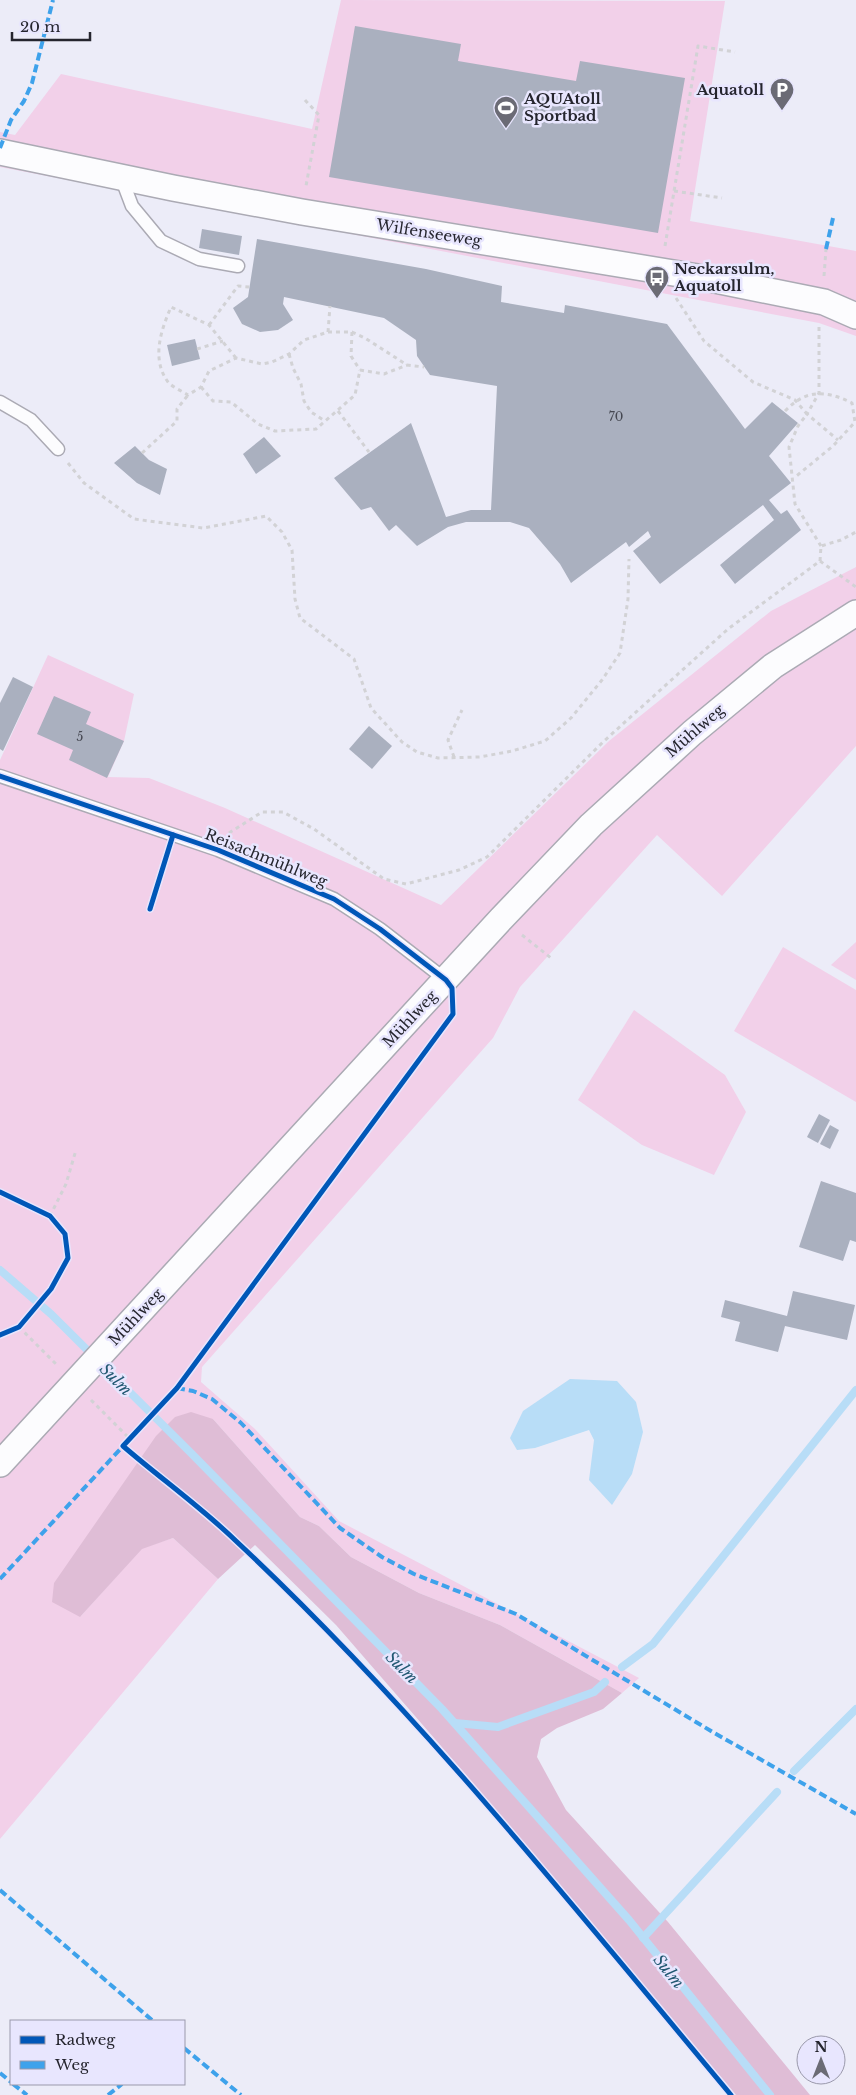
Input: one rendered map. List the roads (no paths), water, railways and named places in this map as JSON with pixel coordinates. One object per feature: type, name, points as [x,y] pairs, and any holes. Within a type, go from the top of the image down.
[{"type":"street","name":"Wilfenseeweg","points":[[0,152],[302,212],[661,271],[824,302],[856,316]]},
{"type":"street","name":"Mühlweg","points":[[0,1464],[501,919],[591,825],[692,733],[773,666],[856,613]]},
{"type":"lane","points":[[121,177],[132,206],[162,241],[199,259],[238,266]]},
{"type":"lane","points":[[0,402],[31,420],[58,449]]},
{"type":"lane","name":"Reisachmühlweg","points":[[0,776],[218,850],[334,899],[380,929],[446,980]]},
{"type":"water","points":[[570,1379],[617,1381],[636,1402],[643,1432],[632,1474],[612,1505],[589,1480],[594,1440],[589,1430],[535,1448],[517,1450],[510,1438],[523,1411]]},
{"type":"waterway","name":"Sulm","points":[[0,1270],[51,1314],[192,1454],[442,1709],[629,1920],[770,2095]]},
{"type":"waterway","points":[[622,1667],[653,1644],[856,1390]]},
{"type":"waterway","points":[[455,1723],[498,1727],[594,1692],[605,1682]]},
{"type":"waterway","points":[[794,1771],[856,1709]]},
{"type":"waterway","points":[[643,1938],[777,1792]]},
{"type":"place","name":"Aquatoll","points":[[782,111]]},
{"type":"place","name":"AQUAtoll Sportbad","points":[[506,129]]},
{"type":"place","name":"Neckarsulm, Aquatoll","points":[[657,299]]}]
